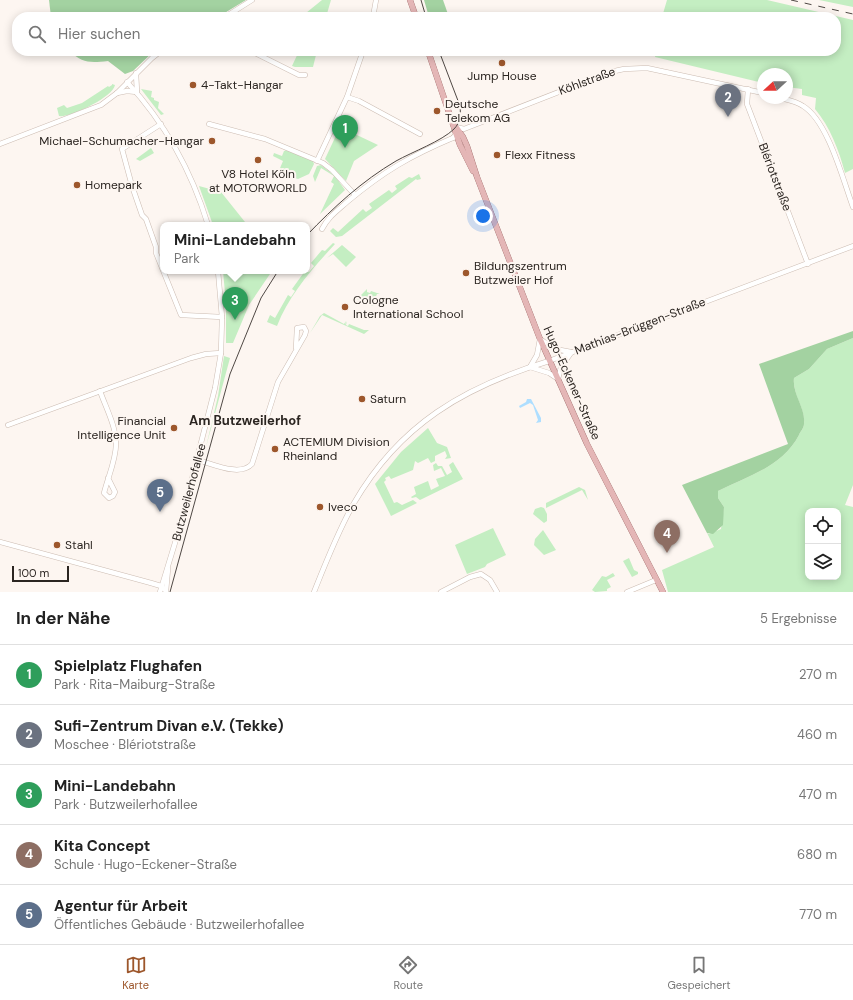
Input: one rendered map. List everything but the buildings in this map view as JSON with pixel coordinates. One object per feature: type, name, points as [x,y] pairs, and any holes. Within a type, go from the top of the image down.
[{"type":"main road","points":[[410,0],[414,12]]},
{"type":"main road","name":"Hugo-Eckener-Straße","points":[[430,56],[456,127],[549,361],[587,444],[663,592]]},
{"type":"street","points":[[233,12],[252,0]]},
{"type":"street","points":[[373,12],[376,0]]},
{"type":"street","points":[[0,144],[101,105],[117,93],[156,56]]},
{"type":"street","points":[[261,56],[300,75],[305,75]]},
{"type":"street","points":[[317,161],[348,98],[361,56]]},
{"type":"street","name":"Köhlstraße","points":[[322,229],[326,220],[355,195],[384,172],[408,158],[610,72],[624,69],[647,68],[757,91]]},
{"type":"street","points":[[136,74],[137,92]]},
{"type":"street","points":[[127,82],[146,102],[161,124],[187,170],[202,205],[207,222]]},
{"type":"street","name":"Blériotstraße","points":[[748,89],[748,104],[808,264]]},
{"type":"street","points":[[117,93],[128,91],[137,92]]},
{"type":"street","points":[[348,98],[355,103],[363,104],[420,134]]},
{"type":"street","points":[[793,103],[803,106],[819,121],[826,134],[853,207]]},
{"type":"street","points":[[160,263],[146,219],[142,214],[132,186],[122,149],[161,124]]},
{"type":"street","points":[[209,124],[265,139],[317,161],[332,170],[355,195]]},
{"type":"street","name":"Mathias-Brüggen-Straße","points":[[314,592],[353,504],[368,480],[398,444],[413,430],[456,398],[497,378],[549,361],[853,246]]},
{"type":"street","points":[[164,274],[181,315],[222,317]]},
{"type":"street","name":"Butzweilerhofallee","points":[[160,592],[168,569],[198,460],[215,388],[221,354],[222,317],[218,274]]},
{"type":"street","points":[[540,339],[555,348],[572,352],[562,364],[558,379],[549,373],[530,367],[537,355],[540,339]]},
{"type":"street","points":[[198,460],[237,470],[249,468],[252,464],[278,382],[296,348]]},
{"type":"street","points":[[8,425],[191,358],[206,354],[221,354]]},
{"type":"street","points":[[100,391],[116,438],[115,450],[108,478]]},
{"type":"street","points":[[0,537],[1,542],[161,586],[166,591]]},
{"type":"street","name":"Butzweilerhofallee","points":[[166,591],[168,569]]},
{"type":"street","points":[[440,592],[470,577],[481,574],[490,580],[497,592]]},
{"type":"street","points":[[627,592],[656,580]]},
{"type":"green space","points":[[49,0],[246,0],[226,12],[50,12]]},
{"type":"green space","points":[[322,0],[331,0],[327,12],[307,12]]},
{"type":"green space","points":[[424,0],[443,0],[447,12],[428,12]]},
{"type":"green space","points":[[667,0],[767,0],[819,12],[663,12]]},
{"type":"green space","points":[[819,0],[853,0],[853,7]]},
{"type":"green space","points":[[841,17],[853,20],[853,169],[845,173],[833,139],[825,123],[815,109],[816,98],[802,95],[802,89],[793,88],[793,68],[757,68],[757,82],[655,56],[841,56]]},
{"type":"green space","points":[[75,56],[149,56],[133,71],[125,74],[108,61],[96,62],[78,58]]},
{"type":"green space","points":[[297,56],[316,56],[313,67],[292,66]]},
{"type":"green space","points":[[112,84],[115,85],[112,90],[99,101],[72,114],[59,116],[57,108],[64,105],[67,108],[82,103]]},
{"type":"green space","points":[[141,89],[152,91],[151,97],[159,102],[158,108],[164,114],[161,115]]},
{"type":"green space","points":[[340,127],[378,145],[354,161],[346,181],[325,159]]},
{"type":"green space","points":[[151,148],[154,153],[140,161],[136,159]]},
{"type":"green space","points":[[287,150],[313,161],[314,164],[309,174],[298,179],[295,178],[296,175],[285,171],[281,174],[278,173],[283,161],[273,156],[274,153],[282,156],[284,151]]},
{"type":"green space","points":[[321,165],[335,176],[345,190],[320,214],[334,184],[331,182],[334,176],[321,168],[315,182],[313,176],[317,166]]},
{"type":"green space","points":[[419,174],[421,179],[416,179],[342,236],[336,237],[330,231],[333,228],[338,232],[363,209],[366,212],[372,208],[369,204],[389,190],[392,193],[397,189],[395,186],[409,177],[412,178]]},
{"type":"green space","points":[[199,186],[221,192],[245,222],[212,222]]},
{"type":"green space","points":[[333,243],[335,244],[310,273],[314,266],[311,263],[322,250],[325,251]]},
{"type":"green space","points":[[342,245],[356,257],[346,267],[333,254],[327,258]]},
{"type":"green space","points":[[223,274],[270,274],[249,305],[233,343],[226,343],[226,304]]},
{"type":"green space","points":[[303,274],[309,274],[288,304],[277,326],[267,322],[270,315],[275,318],[288,295],[291,297],[295,291],[292,289]]},
{"type":"green space","points":[[367,289],[367,292],[370,293],[371,291],[380,294],[377,294],[373,303],[375,305],[371,306],[357,299]]},
{"type":"green space","points":[[324,313],[344,324],[346,321],[345,325],[347,321],[346,325],[348,326],[349,324],[364,330],[369,330],[364,334],[322,315],[310,333],[320,316]]},
{"type":"green space","points":[[853,331],[853,338],[827,349],[809,369],[794,378],[795,390],[803,412],[803,428],[792,446],[774,463],[718,491],[718,498],[724,507],[723,525],[713,534],[707,533],[682,485],[788,444],[759,364]]},
{"type":"green space","points":[[853,338],[853,485],[845,505],[853,507],[853,592],[668,592],[662,570],[714,547],[707,533],[709,534],[721,529],[724,507],[718,498],[718,491],[774,463],[792,446],[799,435],[803,428],[804,418],[795,390],[794,378],[809,369],[827,349]]},
{"type":"green space","points":[[224,356],[230,358],[206,447],[218,396]]},
{"type":"green space","points":[[428,428],[437,443],[447,447],[451,458],[445,459],[447,456],[445,451],[435,456],[435,461],[431,463],[428,458],[418,463],[415,461],[413,470],[391,479],[389,476],[385,478],[386,480],[384,482],[394,503],[397,502],[402,505],[413,500],[417,503],[391,516],[375,484],[401,452]]},
{"type":"green space","points":[[453,462],[463,479],[420,500],[416,497],[411,497],[416,494],[414,487],[428,481],[431,490],[439,486],[436,479],[445,476],[441,468],[434,471],[433,465],[436,463],[438,466],[442,466],[447,475],[452,472],[449,465]]},
{"type":"green space","points":[[579,487],[585,490],[588,500],[582,490],[546,508],[546,503]]},
{"type":"green space","points":[[541,507],[544,508],[547,514],[547,521],[544,523],[533,514],[535,509]]},
{"type":"green space","points":[[493,528],[506,555],[487,564],[485,567],[467,574],[455,545]]},
{"type":"green space","points":[[543,530],[556,550],[544,555],[534,545],[535,539]]},
{"type":"green space","points":[[629,558],[634,570],[638,572],[638,574],[632,577],[623,561]]},
{"type":"green space","points":[[613,573],[615,576],[607,580],[611,587],[607,589],[607,591],[595,592],[592,590],[602,576],[606,577]]},
{"type":"water","points":[[527,399],[531,399],[541,418],[541,422],[536,423],[538,420],[533,405],[530,403],[520,408],[519,406],[526,402]]},
{"type":"tram line","points":[[421,0],[425,12]]},
{"type":"tram line","points":[[310,232],[338,205],[372,177],[396,161],[442,138],[456,127],[460,119],[460,106],[441,56]]},
{"type":"tram line","points":[[170,592],[230,374],[261,298],[276,274]]},
{"type":"railway","points":[[791,0],[853,14]]},
{"type":"place","name":"Jump House","points":[[502,63]]},
{"type":"place","name":"4-Takt-Hangar","points":[[193,85]]},
{"type":"place","name":"Deutsche Telekom AG","points":[[437,111]]},
{"type":"place","name":"Sufi-Zentrum Divan e.V. (Tekke)","points":[[728,117]]},
{"type":"place","name":"Michael-Schumacher-Hangar","points":[[212,141]]},
{"type":"place","name":"Spielplatz Flughafen","points":[[345,148]]},
{"type":"place","name":"Flexx Fitness","points":[[497,155]]},
{"type":"place","name":"V8 Hotel Köln at MOTORWORLD","points":[[258,160]]},
{"type":"place","name":"Homepark","points":[[77,185]]},
{"type":"place","name":"Bildungszentrum Butzweiler Hof","points":[[466,273]]},
{"type":"place","name":"Cologne International School","points":[[345,307]]},
{"type":"place","name":"Mini-Landebahn","points":[[235,320]]},
{"type":"place","name":"Saturn","points":[[362,399]]},
{"type":"place","name":"Financial Intelligence Unit","points":[[174,428]]},
{"type":"place","name":"ACTEMIUM Division Rheinland","points":[[275,449]]},
{"type":"place","name":"Iveco","points":[[320,507]]},
{"type":"place","name":"Agentur für Arbeit","points":[[160,512]]},
{"type":"place","name":"Stahl","points":[[57,545]]},
{"type":"place","name":"Kita Concept","points":[[667,553]]},
{"type":"district","name":"Am Butzweilerhof","points":[[245,420]]}]
